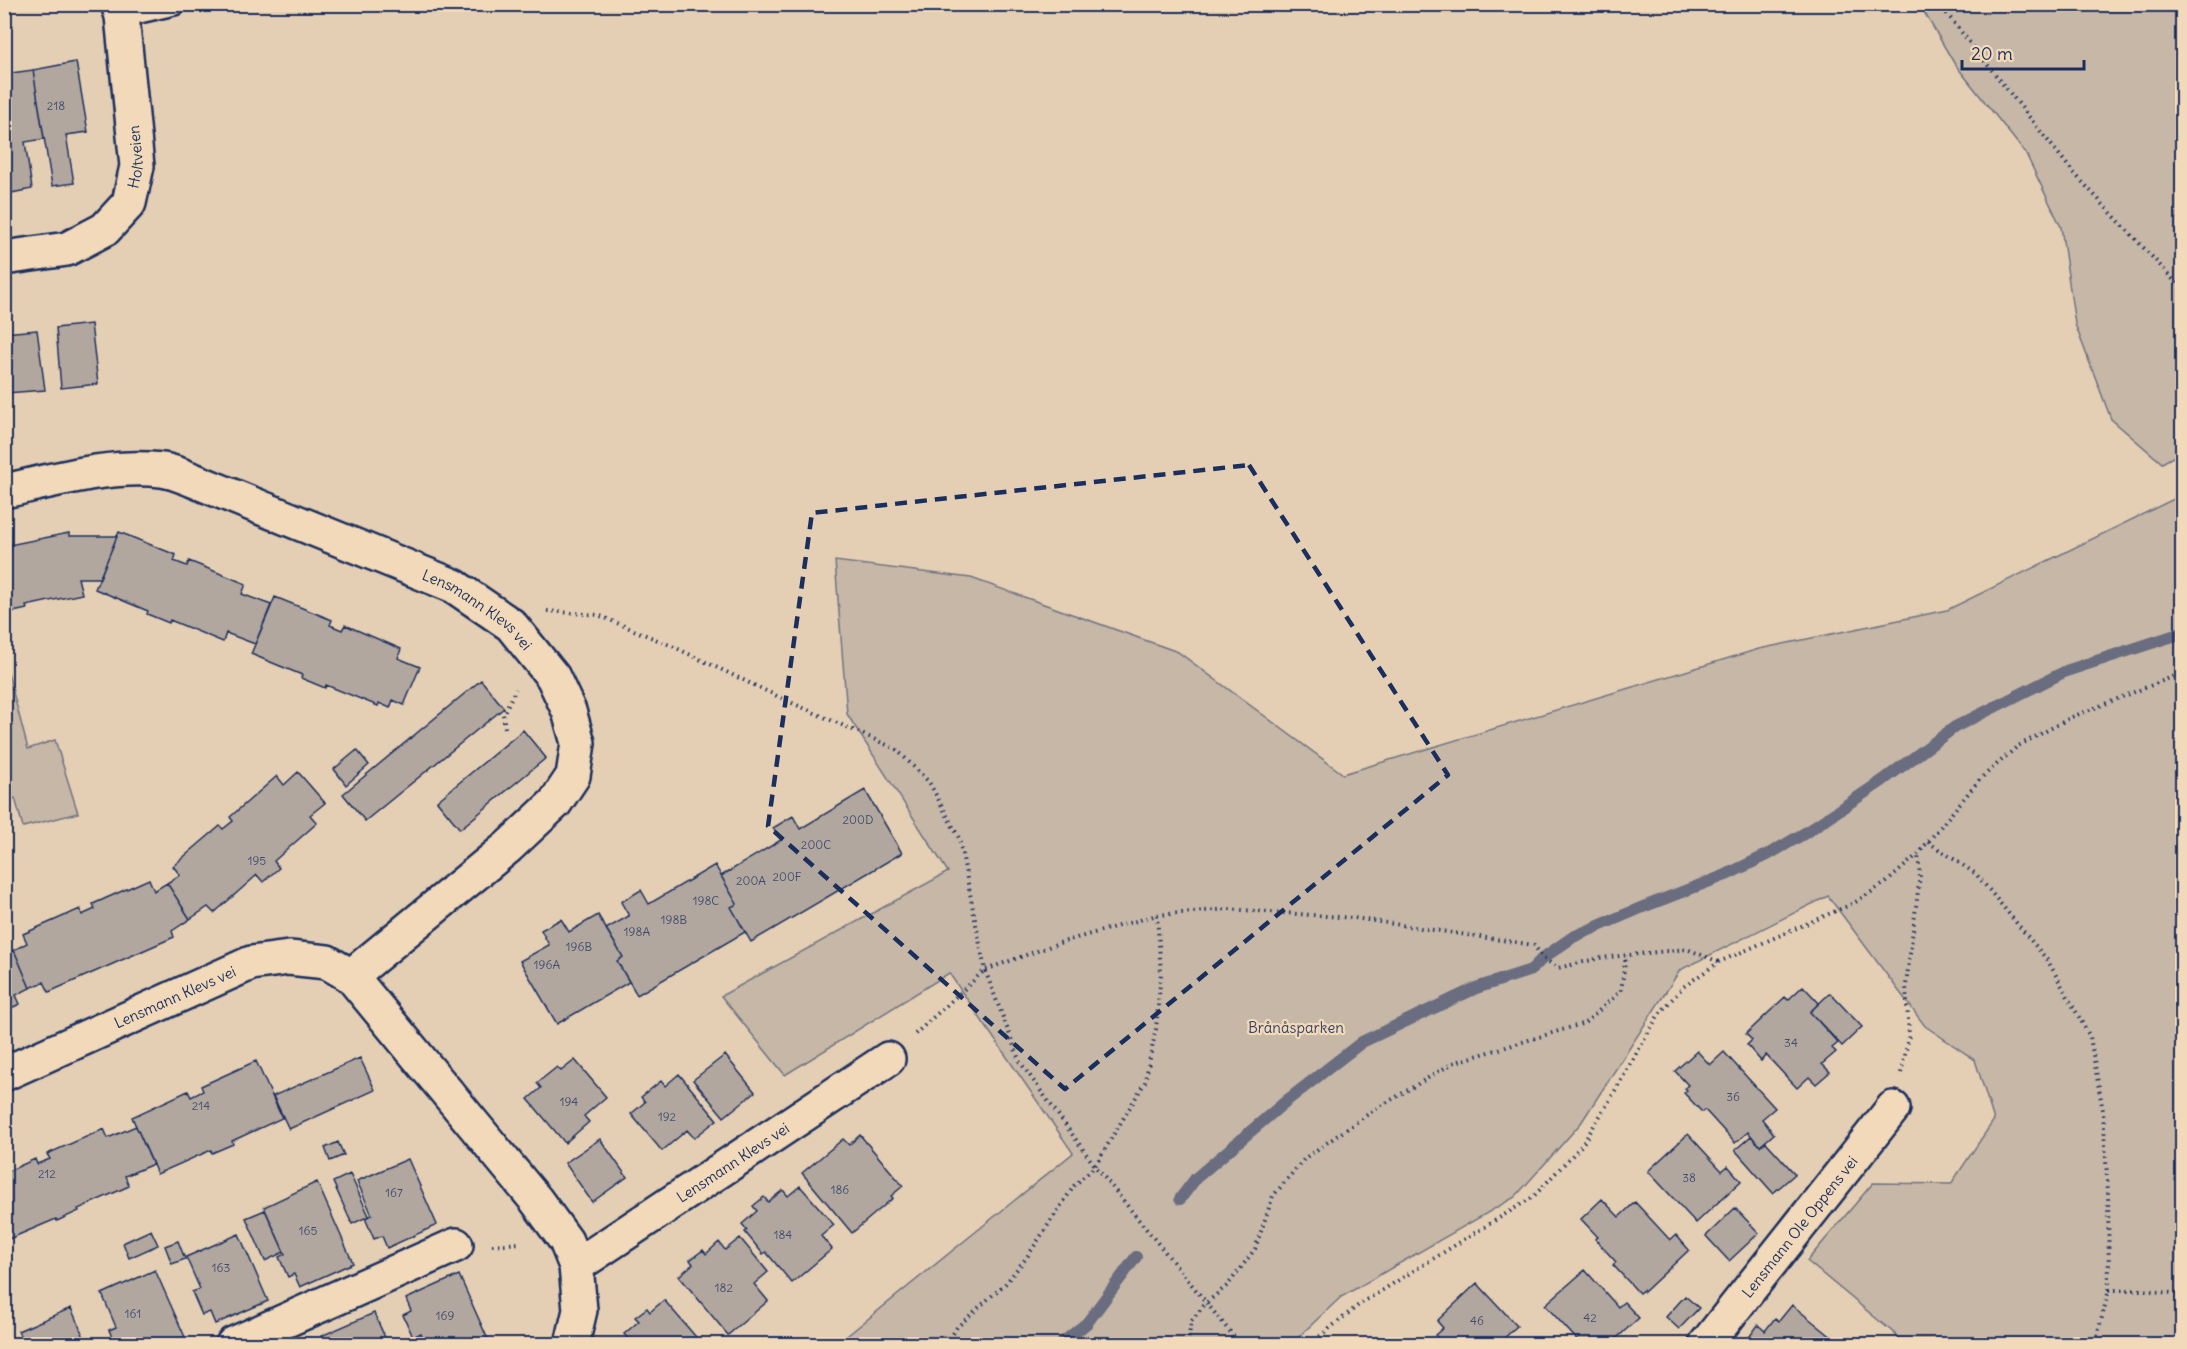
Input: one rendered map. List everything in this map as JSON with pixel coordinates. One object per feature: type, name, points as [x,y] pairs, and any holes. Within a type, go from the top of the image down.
[{"type":"street","name":"Holtveien","points":[[4,258],[67,249],[105,229],[129,203],[137,165],[120,10]]},
{"type":"street","name":"Lensmann Klevs vei","points":[[4,491],[74,476],[117,470],[164,470],[204,484],[454,586],[511,625],[553,677],[569,711],[578,743],[573,776],[555,803],[508,847],[351,976]]},
{"type":"street","name":"Lensmann Klevs vei","points":[[4,1074],[251,963],[289,958],[327,962],[351,976],[536,1200],[566,1241],[576,1266],[580,1310],[572,1344]]},
{"type":"street","name":"Lensmann Klevs vei","points":[[576,1266],[888,1059]]},
{"type":"street","name":"Lensmann Ole Oppens vei","points":[[1706,1344],[1893,1108]]},
{"type":"street","points":[[233,1344],[456,1245]]},
{"type":"lane","points":[[120,10],[174,4]]},
{"type":"path","points":[[1939,4],[2073,172],[2182,288]]},
{"type":"path","points":[[511,625],[541,611],[598,615],[672,646],[896,749],[928,782],[959,838],[985,970],[1020,1062],[1095,1166],[1240,1344]]},
{"type":"path","points":[[1310,1344],[1360,1304],[1533,1197],[1582,1144],[1659,1014],[1683,987],[1719,962],[1854,903],[1887,882],[1918,854],[1980,779],[2019,746],[2072,717],[2182,673]]},
{"type":"path","points":[[1928,842],[1976,874],[2048,961],[2090,1037],[2103,1111],[2108,1193],[2109,1290],[2095,1344]]},
{"type":"path","points":[[1893,1108],[1909,1036],[1906,985],[1920,875],[1918,854]]},
{"type":"path","points":[[888,1059],[985,970],[1059,943],[1157,915],[1228,909],[1354,918],[1534,945],[1543,958],[1558,968],[1600,958],[1687,949],[1719,962]]},
{"type":"path","points":[[947,1344],[957,1327],[1005,1284],[1027,1257],[1074,1186],[1095,1166],[1145,1082],[1156,1029],[1161,973],[1157,915]]},
{"type":"path","points":[[1188,1344],[1191,1321],[1228,1285],[1255,1249],[1273,1196],[1305,1158],[1371,1112],[1453,1063],[1585,1023],[1622,991],[1626,955]]},
{"type":"path","points":[[456,1245],[507,1245],[537,1241],[557,1229]]},
{"type":"path","points":[[2109,1290],[2182,1294]]},
{"type":"highlighted area","points":[[1249,465],[1448,775],[1065,1089],[768,826],[812,513]]},
{"type":"green space","points":[[1920,5],[2182,5],[2182,452],[2162,463],[2111,419],[2075,324],[2061,227],[2026,154],[1954,63]]},
{"type":"green space","name":"Brånåsparken","points":[[2182,495],[2182,1344],[1902,1344],[1895,1334],[1807,1261],[1873,1183],[1951,1184],[1994,1120],[1975,1060],[1925,1026],[1828,896],[1680,970],[1581,1123],[1515,1197],[1341,1297],[1291,1344],[837,1344],[1073,1153],[949,973],[785,1075],[721,996],[948,872],[847,714],[835,561],[971,578],[1178,652],[1343,774],[1759,649],[1947,610]]},
{"type":"green space","points":[[8,673],[28,749],[55,740],[78,813],[23,827],[15,798],[6,799],[4,793],[4,674]]},
{"type":"building","points":[[76,62],[88,132],[66,135],[74,183],[52,186],[33,70]]},
{"type":"building","points":[[33,70],[44,139],[25,142],[32,189],[11,193],[4,153],[4,74]]},
{"type":"building","points":[[91,324],[98,384],[61,388],[56,328]]},
{"type":"building","points":[[37,330],[45,390],[6,393],[4,333]]},
{"type":"building","points":[[119,532],[176,555],[174,561],[187,566],[189,561],[246,584],[242,594],[271,605],[255,644],[226,633],[223,642],[170,620],[169,623],[147,614],[148,611],[95,589]]},
{"type":"building","points":[[69,533],[69,536],[117,536],[100,578],[78,578],[82,594],[26,606],[27,609],[4,614],[4,552],[10,551],[9,545]]},
{"type":"building","points":[[275,597],[332,620],[330,625],[342,630],[345,625],[401,649],[398,658],[420,667],[404,705],[393,700],[390,708],[379,703],[378,706],[326,685],[325,688],[301,678],[302,675],[251,654]]},
{"type":"building","points":[[481,680],[504,708],[365,821],[343,794]]},
{"type":"building","points":[[523,730],[546,758],[460,829],[437,801]]},
{"type":"building","points":[[357,750],[369,765],[346,785],[334,769]]},
{"type":"building","points":[[298,772],[325,803],[310,815],[317,823],[274,861],[279,868],[263,882],[257,875],[214,913],[208,907],[190,919],[167,883],[180,875],[173,866],[220,826],[223,829],[233,821],[230,817],[277,776],[284,785]]},
{"type":"building","points":[[865,790],[902,853],[751,942],[731,907],[737,904],[721,876],[781,840],[773,828],[793,816],[800,829]]},
{"type":"building","points":[[715,865],[737,904],[731,907],[745,932],[637,995],[617,961],[623,957],[606,929],[629,916],[621,902],[641,890],[649,904]]},
{"type":"building","points":[[149,879],[154,891],[167,883],[190,919],[172,931],[174,937],[49,992],[44,982],[30,988],[14,950],[27,943],[23,934],[80,909],[82,915],[95,909],[93,904]]},
{"type":"building","points":[[598,915],[623,957],[617,961],[629,982],[557,1024],[520,961],[549,945],[541,930],[561,919],[569,932]]},
{"type":"building","points":[[14,950],[30,988],[16,995],[20,1004],[4,1011],[4,954]]},
{"type":"building","points":[[1803,986],[1819,1003],[1810,1012],[1838,1043],[1832,1048],[1836,1052],[1822,1064],[1830,1072],[1816,1084],[1809,1077],[1797,1088],[1766,1055],[1761,1061],[1747,1045],[1752,1040],[1746,1034],[1785,997],[1788,1000]]},
{"type":"building","points":[[1830,993],[1862,1027],[1842,1046],[1810,1012]]},
{"type":"building","points":[[1697,1051],[1710,1065],[1724,1052],[1775,1108],[1762,1119],[1774,1134],[1760,1146],[1748,1132],[1735,1143],[1705,1110],[1702,1112],[1684,1093],[1688,1085],[1675,1071]]},
{"type":"building","points":[[725,1055],[755,1092],[724,1117],[693,1080]]},
{"type":"building","points":[[360,1058],[375,1090],[289,1129],[273,1096]]},
{"type":"building","points":[[575,1060],[606,1097],[584,1116],[589,1122],[565,1143],[528,1099],[541,1088],[537,1083],[557,1067],[561,1071]]},
{"type":"building","points":[[256,1061],[282,1118],[232,1141],[233,1144],[212,1153],[211,1150],[157,1174],[132,1117],[188,1091],[191,1097],[203,1091],[201,1086]]},
{"type":"building","points":[[679,1074],[717,1120],[694,1138],[687,1130],[662,1151],[631,1114],[645,1102],[641,1097],[661,1081],[665,1086]]},
{"type":"building","points":[[136,1126],[153,1164],[125,1176],[129,1186],[57,1221],[56,1219],[4,1241],[4,1173],[35,1159],[37,1164],[50,1159],[47,1154],[104,1129],[108,1138]]},
{"type":"building","points":[[1688,1134],[1722,1171],[1728,1166],[1741,1181],[1696,1223],[1648,1171]]},
{"type":"building","points":[[860,1135],[903,1186],[891,1196],[893,1198],[852,1233],[802,1173],[843,1139],[849,1145]]},
{"type":"building","points":[[1751,1136],[1760,1146],[1766,1142],[1795,1174],[1773,1193],[1735,1150]]},
{"type":"building","points":[[600,1139],[627,1177],[592,1202],[565,1163]]},
{"type":"building","points":[[338,1142],[344,1155],[330,1161],[325,1148]]},
{"type":"building","points":[[408,1159],[437,1225],[387,1248],[382,1236],[374,1239],[365,1218],[372,1215],[357,1181]]},
{"type":"building","points":[[350,1174],[369,1216],[352,1224],[333,1182]]},
{"type":"building","points":[[317,1182],[353,1263],[300,1287],[294,1274],[288,1277],[279,1257],[285,1254],[264,1207]]},
{"type":"building","points":[[800,1186],[834,1225],[821,1236],[832,1249],[792,1283],[766,1252],[763,1254],[745,1232],[747,1230],[742,1224],[757,1211],[753,1206],[764,1197],[768,1202],[783,1190],[788,1196]]},
{"type":"building","points":[[1602,1199],[1619,1217],[1635,1202],[1670,1240],[1676,1235],[1689,1250],[1644,1292],[1643,1290],[1639,1293],[1613,1265],[1616,1262],[1595,1239],[1598,1237],[1581,1219]]},
{"type":"building","points":[[1735,1208],[1759,1233],[1729,1261],[1706,1236]]},
{"type":"building","points":[[265,1210],[284,1252],[265,1261],[246,1218]]},
{"type":"building","points":[[151,1230],[158,1245],[129,1258],[123,1243]]},
{"type":"building","points":[[239,1234],[268,1301],[215,1324],[210,1312],[202,1315],[192,1292],[200,1289],[186,1257]]},
{"type":"building","points":[[740,1238],[768,1272],[754,1284],[768,1301],[728,1335],[679,1276],[693,1264],[690,1260],[703,1250],[706,1254],[719,1242],[725,1250]]},
{"type":"building","points":[[178,1241],[185,1259],[172,1264],[165,1246]]},
{"type":"building","points":[[155,1270],[185,1337],[167,1344],[115,1344],[109,1330],[116,1327],[102,1294]]},
{"type":"building","points":[[1585,1270],[1618,1307],[1624,1302],[1639,1318],[1610,1344],[1581,1344],[1545,1305]]},
{"type":"building","points":[[459,1275],[490,1344],[426,1344],[421,1333],[413,1337],[403,1315],[411,1311],[406,1299]]},
{"type":"building","points":[[1477,1283],[1517,1326],[1498,1344],[1444,1344],[1435,1335],[1443,1328],[1437,1321]]},
{"type":"building","points":[[1685,1296],[1699,1308],[1679,1329],[1666,1317]]},
{"type":"building","points":[[664,1300],[702,1344],[633,1344],[624,1334],[639,1321],[635,1317],[647,1308],[650,1312]]},
{"type":"building","points":[[1792,1305],[1833,1338],[1828,1344],[1752,1344],[1747,1340],[1758,1325],[1765,1331],[1775,1318],[1779,1321]]},
{"type":"building","points":[[71,1308],[87,1344],[24,1344],[18,1331]]},
{"type":"building","points":[[374,1313],[388,1344],[325,1344],[321,1336]]},
{"type":"waterway","points":[[1180,1199],[1196,1178],[1285,1102],[1362,1042],[1476,988],[1531,970],[1543,958],[1573,937],[1726,875],[1769,854],[1805,833],[1882,781],[1955,727],[2066,671],[2182,633]]},
{"type":"waterway","points":[[1061,1344],[1087,1323],[1136,1257]]}]
